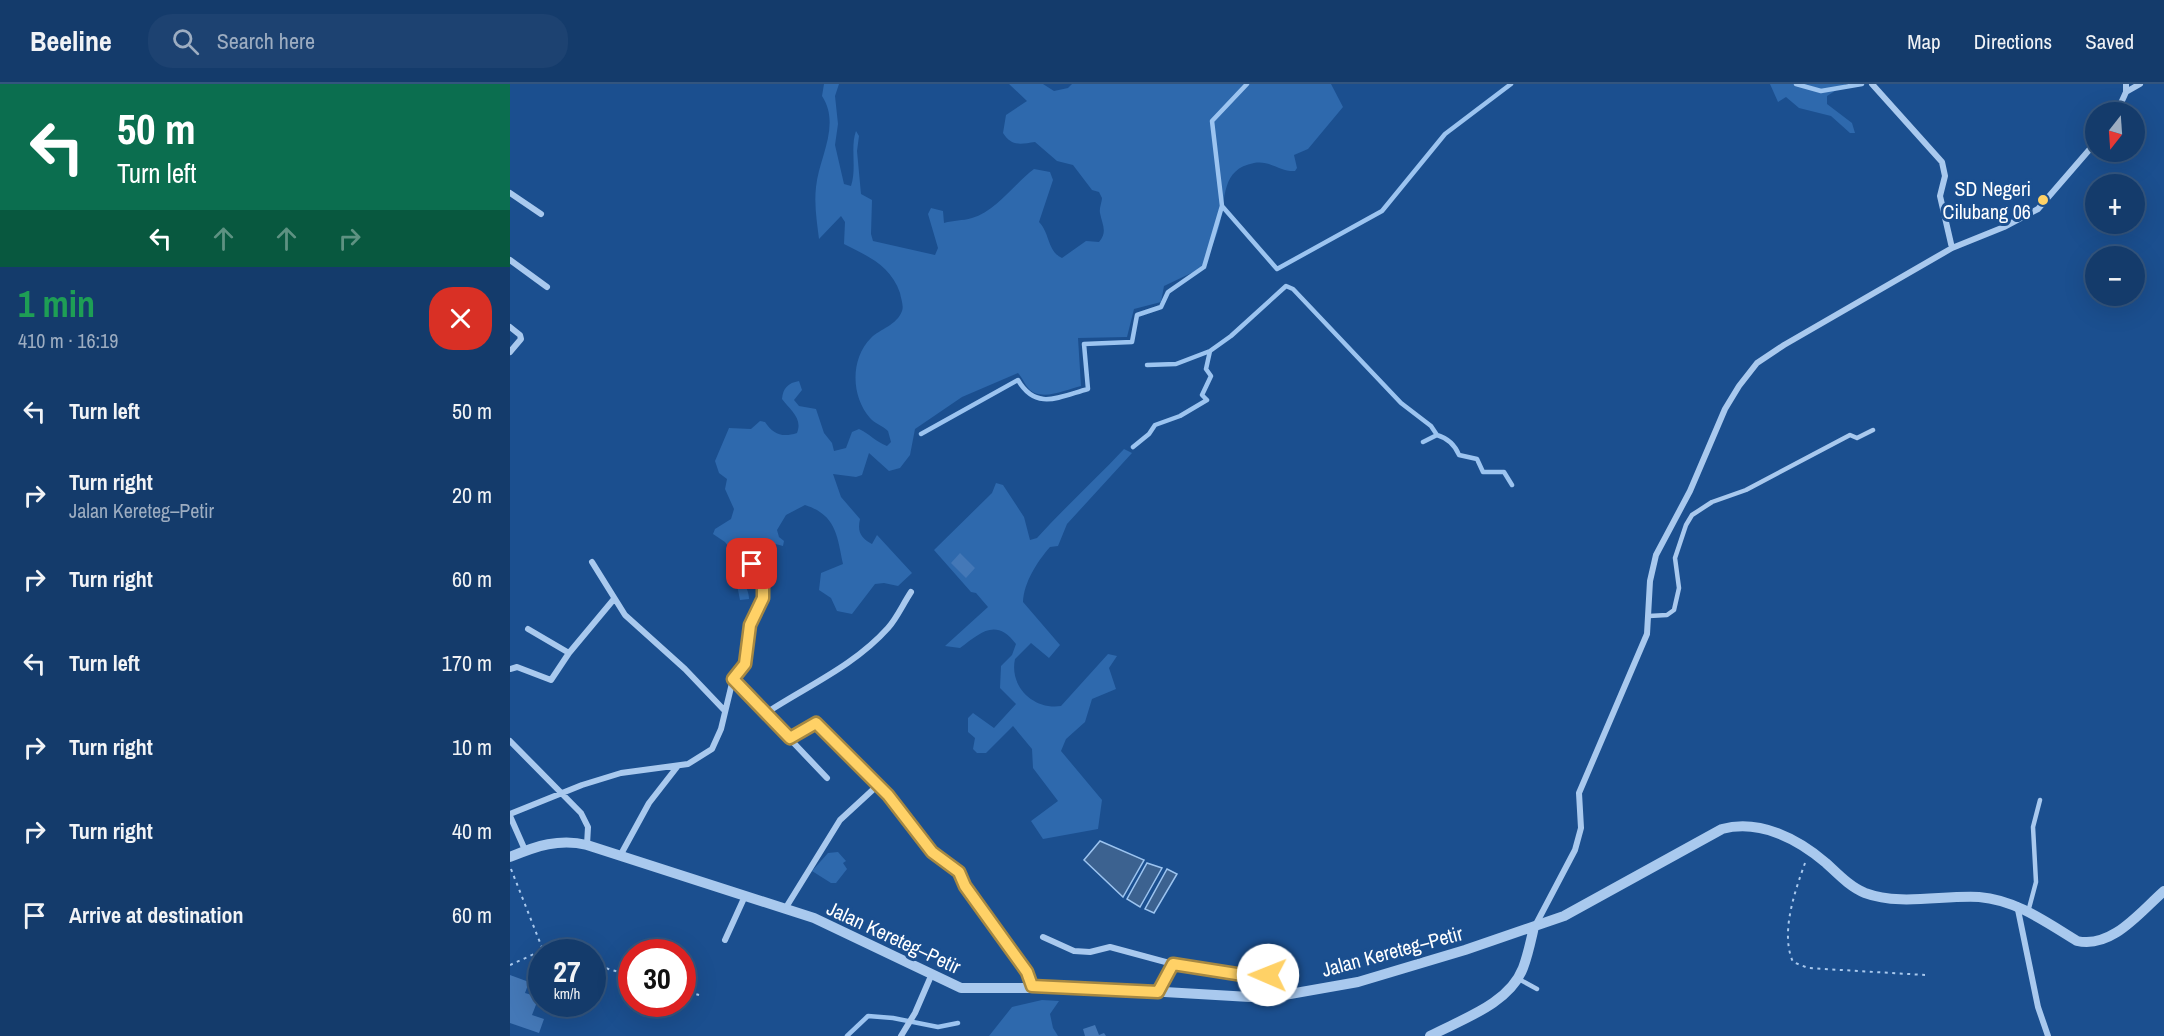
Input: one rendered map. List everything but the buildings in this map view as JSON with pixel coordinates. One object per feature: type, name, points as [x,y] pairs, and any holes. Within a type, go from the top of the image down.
[{"type":"street","points":[[1872,84],[1942,162],[1945,176],[1940,196],[1952,248]]},
{"type":"street","points":[[2122,102],[2126,92],[2126,84]]},
{"type":"street","points":[[2126,92],[2140,84]]},
{"type":"street","points":[[1430,1036],[1499,999],[1523,968],[1534,927],[1575,850],[1581,828],[1580,793],[1644,644],[1649,616],[1650,581],[1656,555],[1690,491],[1725,409],[1757,363],[1952,248],[2004,227],[2038,209],[2085,155]]},
{"type":"street","points":[[510,193],[541,214]]},
{"type":"street","points":[[510,260],[547,286]]},
{"type":"street","points":[[510,327],[520,335],[520,339],[510,352]]},
{"type":"street","points":[[592,562],[625,615],[685,669],[725,711]]},
{"type":"street","points":[[525,850],[510,815],[563,792],[621,773],[688,764],[712,749],[718,740],[733,679],[745,664],[750,625],[763,598],[763,586],[752,564]]},
{"type":"street","points":[[766,713],[813,682],[828,678],[888,628],[911,592]]},
{"type":"street","points":[[510,669],[517,667],[551,680],[569,653],[614,599]]},
{"type":"street","points":[[528,629],[569,653]]},
{"type":"street","points":[[733,679],[827,778]]},
{"type":"street","points":[[790,738],[816,723],[878,785],[928,847],[959,872],[965,886],[1027,972],[1032,986]]},
{"type":"street","points":[[510,741],[563,792],[586,822],[587,845]]},
{"type":"street","points":[[620,856],[649,803],[677,767]]},
{"type":"street","points":[[785,909],[840,820],[878,785]]},
{"type":"street","name":"Jalan Kereteg–Petir","points":[[510,857],[525,850],[567,841],[587,845],[831,926],[932,976],[966,989],[1032,986],[1250,997],[1323,989],[1358,982],[1534,927],[1581,908],[1722,829],[1747,826],[1773,831],[1809,848],[1851,886],[1876,896],[1979,897],[2017,905],[2077,941],[2098,943],[2118,932],[2164,891]]},
{"type":"street","points":[[725,940],[745,896]]},
{"type":"street","points":[[2017,905],[2040,1015],[2048,1036]]},
{"type":"street","points":[[1043,938],[1074,951],[1090,952],[1110,947],[1173,964],[1243,975],[1268,975]]},
{"type":"street","points":[[1158,992],[1173,964]]},
{"type":"street","points":[[903,1033],[915,1014],[932,976]]},
{"type":"lane","points":[[1649,616],[1667,615],[1674,610],[1679,588],[1675,558],[1686,525],[1692,515],[1712,502],[1746,490],[1850,435],[1857,438],[1874,430]]},
{"type":"lane","points":[[2028,912],[2036,882],[2033,827],[2040,800]]},
{"type":"lane","points":[[1517,978],[1538,989]]},
{"type":"path","points":[[1809,848],[1791,912],[1790,953],[1793,962],[1808,968],[1925,975]]},
{"type":"path","points":[[510,866],[539,939]]},
{"type":"path","points":[[510,965],[528,957]]},
{"type":"shaded area","points":[[824,84],[839,84],[835,96],[838,124],[835,145],[844,184],[851,186],[856,131],[859,136],[857,151],[861,194],[872,200],[871,234],[873,241],[935,255],[938,248],[928,214],[931,208],[943,211],[944,223],[972,218],[997,203],[1034,169],[1050,172],[1053,180],[1039,222],[1057,255],[1062,258],[1086,241],[1099,242],[1102,238],[1104,228],[1100,211],[1102,198],[1099,192],[1092,190],[1073,165],[1057,161],[1035,142],[1013,143],[1003,133],[1006,115],[1027,101],[1009,84],[1043,84],[1054,91],[1068,88],[1072,84],[1331,84],[1343,107],[1308,149],[1294,155],[1297,168],[1295,171],[1270,164],[1254,163],[1236,171],[1227,186],[1219,228],[1204,267],[1164,286],[1161,302],[1134,309],[1127,337],[1078,338],[1081,386],[1055,394],[1034,393],[1018,373],[962,397],[915,429],[910,455],[900,468],[889,471],[869,453],[862,475],[856,477],[833,474],[841,497],[860,519],[859,528],[863,537],[872,544],[877,535],[912,573],[898,586],[875,584],[852,614],[837,611],[831,598],[819,590],[821,573],[843,564],[833,527],[823,514],[815,509],[805,505],[786,515],[777,530],[779,537],[784,541],[783,546],[768,542],[750,558],[744,574],[749,599],[740,600],[734,570],[735,555],[725,542],[713,534],[715,529],[731,519],[734,509],[725,489],[727,479],[719,473],[715,461],[729,428],[751,429],[760,421],[765,422],[778,434],[797,433],[797,419],[782,399],[785,389],[792,383],[799,381],[802,390],[794,400],[799,406],[816,409],[824,433],[832,443],[834,451],[846,448],[852,432],[859,429],[887,446],[891,442],[888,431],[872,420],[859,399],[856,389],[856,367],[859,356],[871,338],[896,320],[903,307],[896,284],[885,269],[844,244],[845,222],[841,216],[819,239],[816,187],[830,118],[822,96]]},
{"type":"shaded area","points":[[1770,84],[1846,84],[1827,96],[1827,104],[1852,123],[1855,133],[1850,133],[1831,116],[1799,108],[1786,97],[1778,102]]},
{"type":"shaded area","points":[[1124,449],[1132,453],[1067,524],[1058,546],[1050,547],[1036,566],[1024,595],[1023,602],[1060,645],[1049,658],[1031,643],[1015,659],[1016,679],[1020,687],[1033,700],[1051,706],[1061,706],[1108,654],[1117,656],[1109,668],[1116,689],[1092,699],[1085,722],[1066,739],[1061,751],[1102,800],[1098,829],[1043,839],[1031,821],[1058,801],[1033,768],[1032,749],[1013,726],[986,753],[977,753],[973,749],[975,738],[968,732],[968,718],[973,713],[994,728],[1016,704],[1000,688],[1001,666],[1012,655],[1016,644],[1002,631],[995,629],[981,633],[960,648],[945,646],[988,607],[976,593],[971,592],[934,550],[992,493],[996,483],[1003,485],[1024,517],[1030,540],[1037,538]]},
{"type":"shaded area","points":[[1100,841],[1144,860],[1123,897],[1084,860]]},
{"type":"shaded area","points":[[838,852],[846,861],[843,863],[847,869],[836,883],[831,883],[812,871],[828,853]]},
{"type":"shaded area","points":[[1147,863],[1162,868],[1140,907],[1127,899]]},
{"type":"shaded area","points":[[1167,869],[1177,874],[1154,913],[1145,909]]},
{"type":"shaded area","points":[[1042,1000],[1059,1001],[1050,1014],[1053,1028],[1058,1036],[989,1036],[1012,1007]]},
{"type":"waterway","points":[[921,434],[1018,380],[1025,390],[1040,399],[1058,398],[1088,389],[1084,344],[1132,342],[1137,315],[1161,307],[1168,292],[1204,267],[1222,206],[1212,121],[1247,84]]},
{"type":"waterway","points":[[1222,206],[1277,269],[1382,211],[1445,134],[1511,84]]},
{"type":"waterway","points":[[1796,84],[1821,91],[1862,84]]},
{"type":"waterway","points":[[1147,365],[1176,364],[1210,351],[1231,336],[1286,286],[1293,289],[1401,403],[1431,426],[1437,435]]},
{"type":"waterway","points":[[1133,447],[1149,434],[1155,425],[1180,416],[1207,400],[1202,395],[1211,376],[1206,369],[1210,351]]},
{"type":"waterway","points":[[1423,442],[1437,435],[1441,436],[1453,445],[1459,455],[1477,459],[1483,472],[1504,472],[1512,485]]},
{"type":"waterway","points":[[847,1036],[868,1016],[893,1018],[938,1027],[958,1023]]},
{"type":"place","name":"SD Negeri Cilubang 06","points":[[2043,200]]},
{"type":"route","points":[[752,564],[763,586],[763,598],[750,625],[745,664],[733,679],[790,738],[816,723],[878,785],[908,819],[932,852],[959,872],[965,886],[1027,972],[1032,986],[1158,992],[1173,964],[1216,969],[1233,974],[1268,975]]}]
